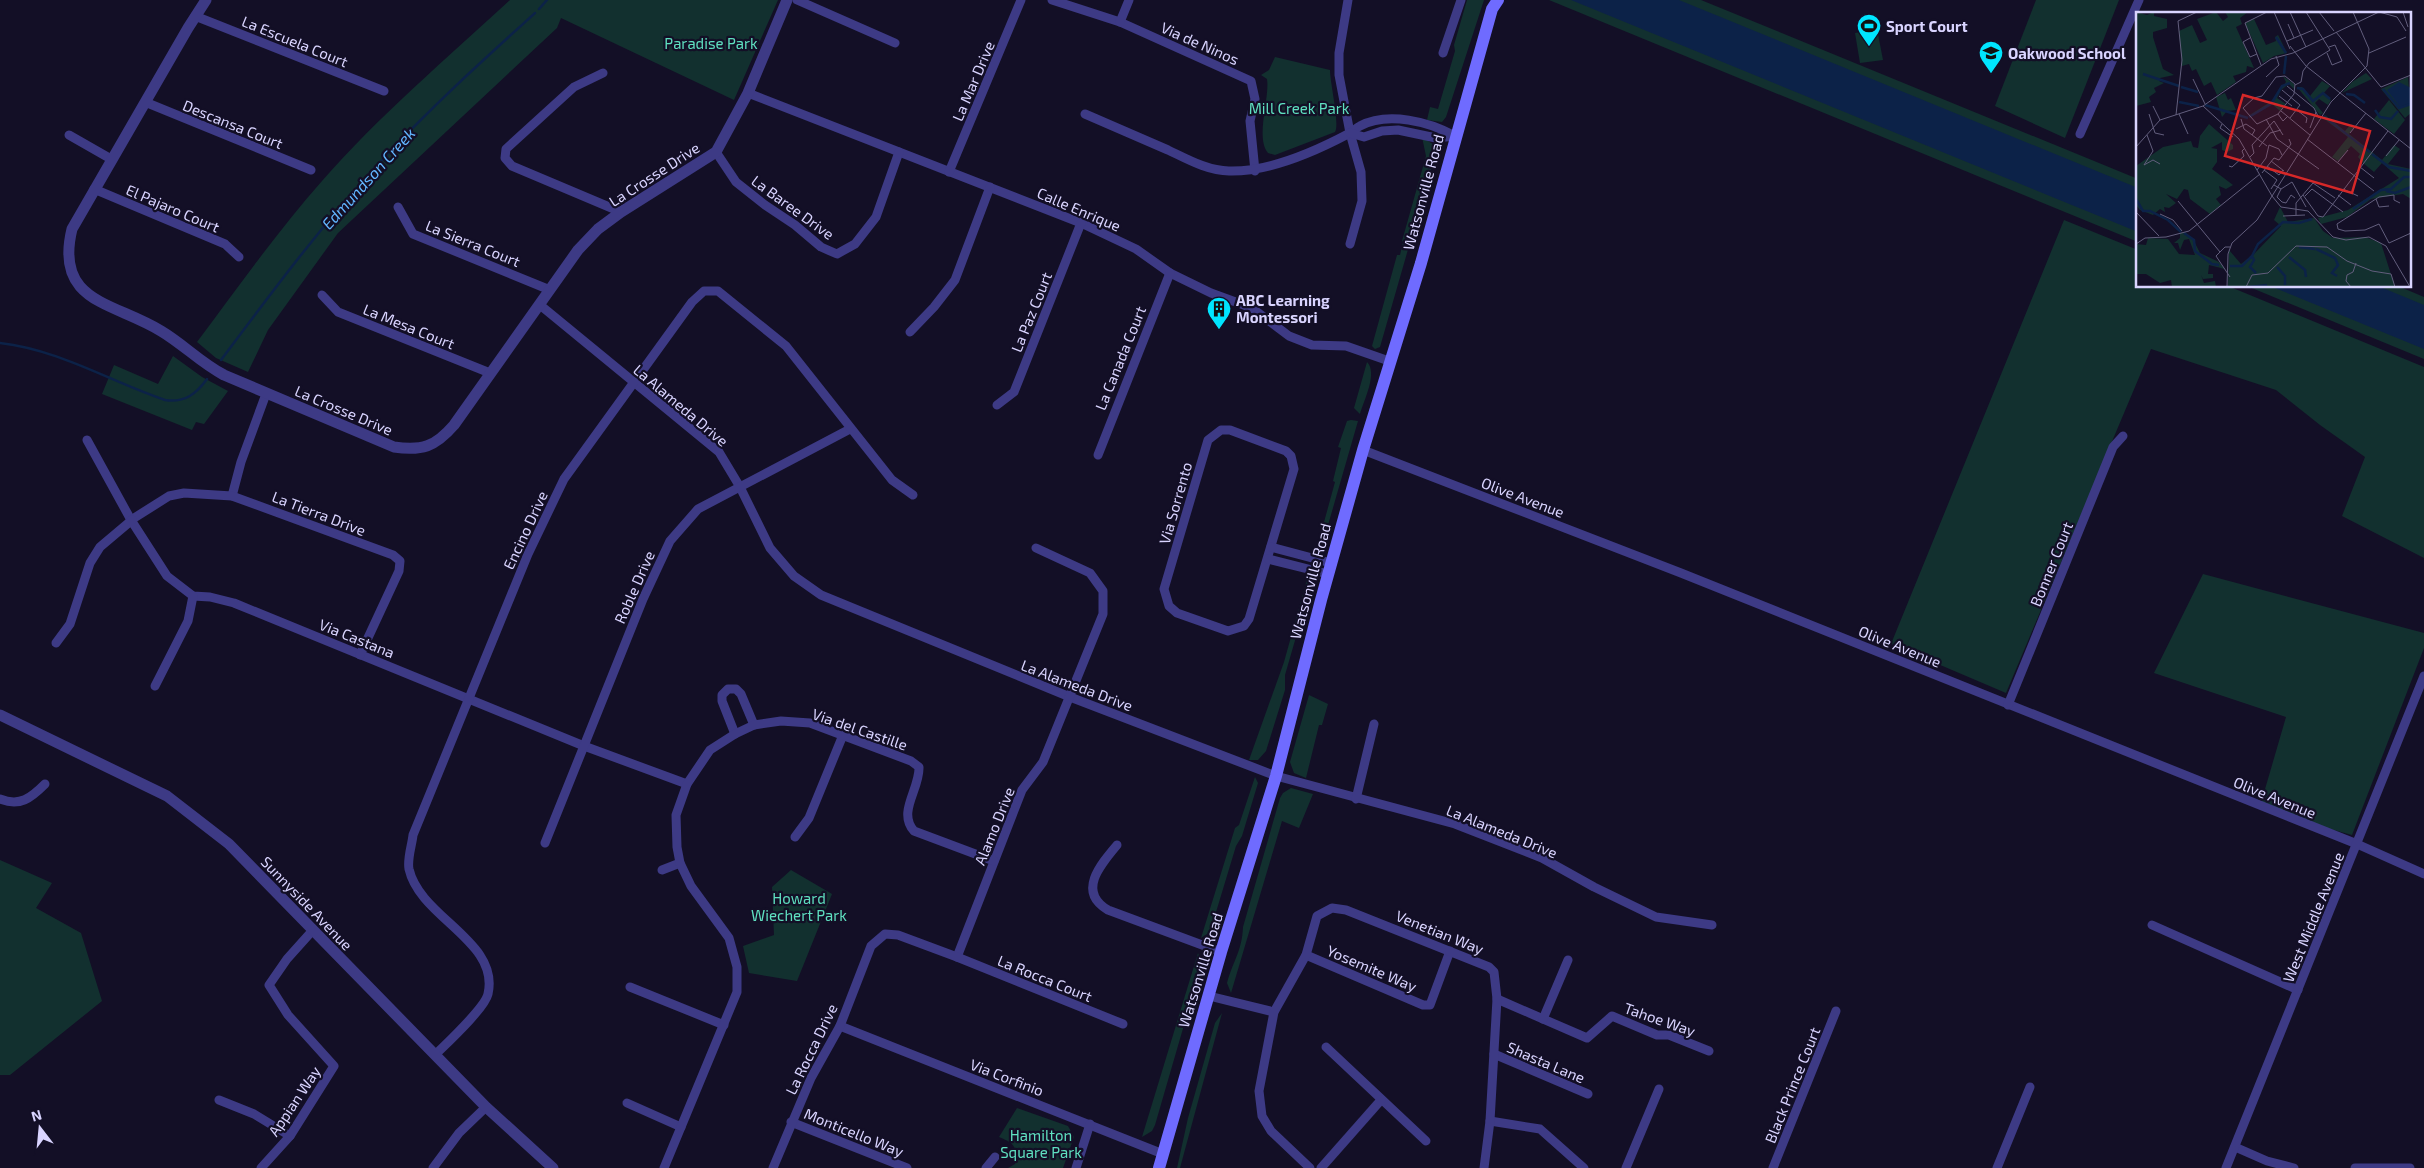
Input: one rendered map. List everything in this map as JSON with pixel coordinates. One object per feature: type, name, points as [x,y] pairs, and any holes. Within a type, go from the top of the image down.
[{"type":"main road","name":"Watsonville Road","points":[[1159,1168],[1221,952],[1276,776],[1362,450],[1421,263],[1455,136],[1495,1]]},
{"type":"street","name":"La Crosse Drive","points":[[206,0],[111,159],[72,229],[67,248],[74,279],[101,304],[142,319],[164,332],[209,368],[266,394],[394,447],[417,450],[442,440],[578,250],[598,229],[621,212],[716,152],[748,93],[787,0]]},
{"type":"street","points":[[797,0],[895,43]]},
{"type":"street","name":"La Mar Drive","points":[[949,172],[1021,0]]},
{"type":"street","name":"Via de Ninos","points":[[1052,0],[1120,22],[1251,81],[1254,99],[1250,121],[1255,171]]},
{"type":"street","points":[[1120,22],[1129,0]]},
{"type":"street","points":[[1348,0],[1339,53],[1339,75],[1350,134],[1361,172],[1362,201],[1350,244]]},
{"type":"street","points":[[1443,53],[1461,0]]},
{"type":"street","points":[[2080,134],[2139,0]]},
{"type":"street","name":"La Escuela Court","points":[[195,16],[384,91]]},
{"type":"street","points":[[603,73],[574,87],[506,149],[506,158],[512,166],[621,212]]},
{"type":"street","name":"Calle Enrique","points":[[748,93],[1081,223],[1136,249],[1170,273],[1211,293],[1252,308],[1288,336],[1312,345],[1346,346],[1389,361]]},
{"type":"street","name":"Descansa Court","points":[[145,102],[311,170]]},
{"type":"street","points":[[1085,114],[1204,166],[1226,171],[1255,171],[1319,148],[1350,134],[1364,137],[1398,130],[1436,138],[1455,136]]},
{"type":"street","points":[[68,135],[111,159]]},
{"type":"street","name":"La Baree Drive","points":[[716,152],[736,182],[766,206],[795,224],[821,247],[837,254],[855,244],[876,217],[899,152]]},
{"type":"street","points":[[910,332],[934,307],[955,280],[990,187]]},
{"type":"street","name":"El Pajaro Court","points":[[94,189],[226,244],[238,256]]},
{"type":"street","name":"La Sierra Court","points":[[398,207],[413,234],[550,290]]},
{"type":"street","name":"La Paz Court","points":[[997,405],[1014,392],[1081,223]]},
{"type":"street","name":"La Canada Court","points":[[1098,455],[1170,273]]},
{"type":"street","name":"Encino Drive","points":[[435,1056],[488,996],[488,971],[470,942],[442,919],[419,893],[409,868],[413,835],[470,700],[528,554],[564,480],[692,302],[704,291],[718,292],[786,346],[892,480],[913,495]]},
{"type":"street","name":"La Mesa Court","points":[[322,295],[338,312],[490,373]]},
{"type":"street","name":"La Alameda Drive","points":[[540,305],[718,452],[740,486],[770,548],[794,576],[820,595],[1070,697],[1276,776],[1454,824],[1542,858],[1594,887],[1656,917],[1712,925]]},
{"type":"street","points":[[232,496],[241,462],[266,394]]},
{"type":"street","name":"Roble Drive","points":[[544,843],[642,599],[670,541],[698,508],[850,429]]},
{"type":"street","name":"Via Sorrento","points":[[1221,430],[1230,430],[1286,451],[1291,456],[1294,469],[1271,546],[1249,619],[1244,626],[1228,631],[1177,613],[1169,606],[1164,590],[1208,440],[1221,430]]},
{"type":"street","name":"Bonner Court","points":[[2008,704],[2113,447],[2123,436]]},
{"type":"street","points":[[87,440],[131,520],[167,576],[193,596],[188,621],[155,686]]},
{"type":"street","name":"Olive Avenue","points":[[1362,450],[1681,573],[2357,844],[2424,874]]},
{"type":"street","name":"La Tierra Drive","points":[[56,643],[70,624],[90,563],[100,546],[131,520],[169,496],[184,493],[232,496],[393,555],[400,561],[399,571],[360,655]]},
{"type":"street","points":[[1271,546],[1330,569]]},
{"type":"street","name":"Alamo Drive","points":[[957,956],[1022,790],[1043,762],[1103,614],[1103,591],[1090,573],[1036,548]]},
{"type":"street","points":[[1268,559],[1330,569]]},
{"type":"street","name":"Via Castana","points":[[193,596],[210,597],[234,603],[584,746],[687,784]]},
{"type":"street","name":"West Middle Avenue","points":[[2226,1168],[2424,676]]},
{"type":"street","points":[[735,734],[722,701],[722,695],[728,689],[736,689],[741,694],[754,726]]},
{"type":"street","name":"Sunnyside Avenue","points":[[0,715],[167,796],[229,844],[435,1056],[486,1107],[553,1168]]},
{"type":"street","name":"Via del Castille","points":[[664,1168],[737,992],[737,968],[729,938],[692,886],[680,863],[677,848],[676,815],[687,784],[710,750],[735,734],[754,726],[781,721],[810,723],[911,761],[919,767],[920,776],[906,814],[908,824],[914,831],[994,860]]},
{"type":"street","points":[[1356,799],[1374,724]]},
{"type":"street","points":[[795,836],[809,818],[843,735]]},
{"type":"street","points":[[0,799],[17,803],[32,797],[45,784]]},
{"type":"street","points":[[1117,845],[1103,861],[1096,875],[1092,892],[1096,903],[1108,910],[1221,952]]},
{"type":"street","points":[[662,870],[680,863]]},
{"type":"street","name":"Venetian Way","points":[[1310,1168],[1271,1131],[1262,1116],[1259,1104],[1259,1091],[1274,1012],[1306,955],[1317,916],[1332,908],[1346,910],[1450,951],[1489,967],[1494,972],[1497,999],[1490,1120],[1484,1168]]},
{"type":"street","points":[[2152,925],[2298,990]]},
{"type":"street","name":"Appian Way","points":[[261,1168],[290,1136],[334,1066],[288,1015],[270,985],[287,959],[313,930]]},
{"type":"street","name":"La Rocca Drive","points":[[773,1168],[810,1078],[840,1026],[871,946],[884,934],[898,935],[957,956]]},
{"type":"street","name":"Yosemite Way","points":[[1306,955],[1423,1005],[1430,1005],[1450,951]]},
{"type":"street","name":"La Rocca Court","points":[[957,956],[1123,1024]]},
{"type":"street","points":[[1543,1019],[1568,960]]},
{"type":"street","points":[[630,987],[724,1025]]},
{"type":"street","points":[[1208,996],[1274,1012]]},
{"type":"street","name":"Tahoe Way","points":[[1497,999],[1587,1038],[1612,1016],[1657,1035],[1669,1035],[1709,1051]]},
{"type":"street","name":"Black Prince Court","points":[[1774,1168],[1836,1012]]},
{"type":"street","name":"Via Corfinio","points":[[840,1026],[1163,1154]]},
{"type":"street","points":[[1326,1048],[1426,1141]]},
{"type":"street","name":"Shasta Lane","points":[[1494,1054],[1588,1094]]},
{"type":"street","points":[[1997,1168],[2030,1087]]},
{"type":"street","points":[[1626,1168],[1658,1088]]},
{"type":"street","points":[[220,1100],[254,1114],[290,1136]]},
{"type":"street","points":[[1321,1168],[1381,1100]]},
{"type":"street","points":[[627,1102],[681,1126]]},
{"type":"street","points":[[433,1168],[458,1133],[486,1107]]},
{"type":"street","points":[[1490,1120],[1540,1129],[1584,1168]]},
{"type":"street","name":"Monticello Way","points":[[791,1122],[907,1168]]},
{"type":"street","points":[[1076,1168],[1090,1124]]},
{"type":"street","points":[[2235,1147],[2267,1162],[2294,1168]]},
{"type":"street","points":[[986,1168],[995,1157]]},
{"type":"street","points":[[2355,1168],[2410,1168]]},
{"type":"green space","name":"Paradise Park","points":[[510,0],[778,0],[734,100],[561,18],[557,28],[338,233],[268,330],[248,372],[216,358],[197,342],[289,220],[322,181],[413,88]]},
{"type":"green space","points":[[1467,0],[1484,0],[1446,117],[1442,122],[1427,120],[1430,107],[1438,109],[1455,51],[1454,45]]},
{"type":"green space","points":[[1549,0],[1701,0],[2136,178],[2136,241]]},
{"type":"green space","points":[[2036,0],[2119,0],[2065,138],[1995,106]]},
{"type":"green space","name":"Sport Court","points":[[1877,29],[1883,60],[1860,63],[1855,33]]},
{"type":"green space","name":"Mill Creek Park","points":[[1275,57],[1330,70],[1336,128],[1335,132],[1275,155],[1268,153],[1264,146],[1263,128],[1267,79],[1261,75],[1269,70]]},
{"type":"green space","points":[[1422,137],[1434,145],[1436,152],[1380,347],[1375,349],[1372,346],[1397,255],[1400,255],[1402,241],[1426,156]]},
{"type":"green space","points":[[2064,220],[2136,249],[2136,288],[2233,288],[2424,367],[2424,558],[2342,516],[2365,457],[2276,390],[2151,349],[2006,693],[1891,644]]},
{"type":"green space","points":[[2252,288],[2403,288],[2424,297],[2424,359]]},
{"type":"green space","points":[[173,356],[202,377],[228,391],[204,424],[196,422],[192,430],[102,394],[114,365],[158,384]]},
{"type":"green space","points":[[1367,362],[1370,367],[1371,380],[1360,414],[1354,408]]},
{"type":"green space","points":[[1347,421],[1358,421],[1322,546],[1315,555],[1335,482],[1333,481],[1341,448],[1338,447]]},
{"type":"green space","points":[[2203,574],[2424,633],[2424,648],[2352,835],[2312,824],[2261,803],[2286,717],[2154,673]]},
{"type":"green space","points":[[1308,576],[1311,584],[1285,675],[1285,690],[1266,751],[1258,760],[1249,760],[1284,662]]},
{"type":"green space","points":[[1309,695],[1328,704],[1322,725],[1319,725],[1306,778],[1294,773],[1290,762]]},
{"type":"green space","points":[[1255,777],[1258,783],[1242,836],[1236,846],[1210,932],[1201,938],[1235,828],[1239,825]]},
{"type":"green space","points":[[1291,788],[1313,794],[1299,828],[1282,821],[1231,993],[1227,983],[1229,975],[1239,949],[1243,927],[1280,798],[1283,793]]},
{"type":"green space","points":[[0,860],[52,883],[36,908],[81,933],[102,1001],[10,1075],[0,1075]]},
{"type":"green space","name":"Howard Wiechert Park","points":[[791,870],[832,894],[797,981],[749,973],[743,946],[774,935],[772,887]]},
{"type":"green space","points":[[1198,953],[1202,963],[1155,1125],[1152,1131],[1142,1137]]},
{"type":"green space","points":[[1222,1013],[1180,1168],[1177,1168],[1188,1118],[1215,1023]]},
{"type":"green space","name":"Hamilton Square Park","points":[[1017,1108],[1068,1126],[1074,1137],[1063,1168],[1008,1168],[1015,1164],[1015,1149],[1012,1144],[999,1137]]},
{"type":"water","points":[[1571,0],[1679,0],[2136,187],[2136,231]]},
{"type":"water","points":[[2275,288],[2383,288],[2424,305],[2424,349]]},
{"type":"waterway","name":"Edmundson Creek","points":[[539,9],[547,0]]},
{"type":"waterway","name":"Edmundson Creek","points":[[221,360],[298,258],[360,184],[438,103],[535,13]]},
{"type":"waterway","name":"Edmundson Creek","points":[[0,343],[43,352],[64,359],[165,400],[184,399],[199,389],[207,379]]},
{"type":"place","name":"Sport Court","points":[[1869,47]]},
{"type":"place","name":"Oakwood School","points":[[1991,74]]},
{"type":"place","name":"ABC Learning Montessori","points":[[1219,330]]}]
